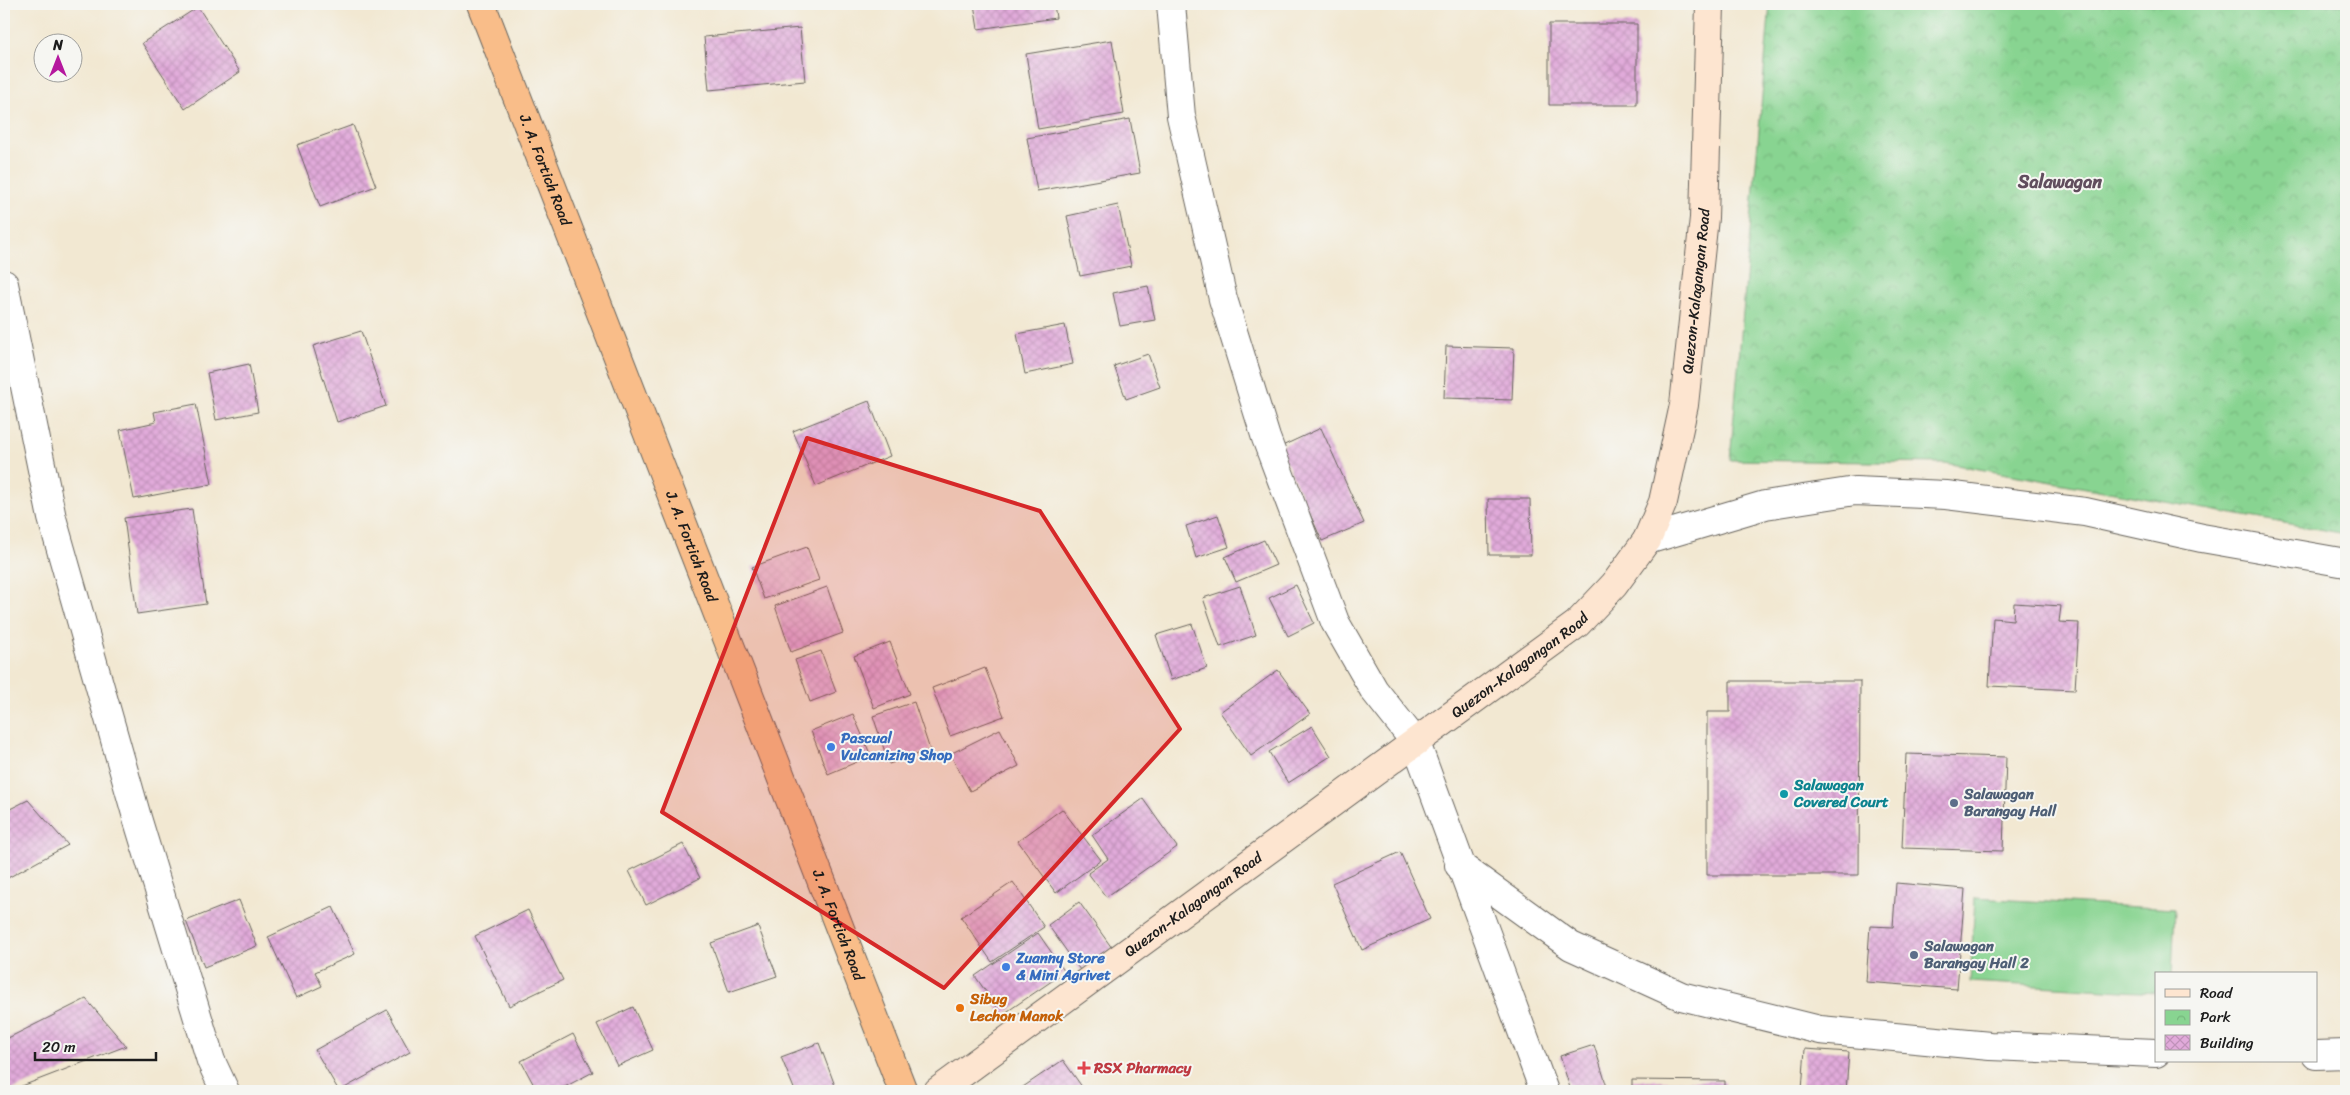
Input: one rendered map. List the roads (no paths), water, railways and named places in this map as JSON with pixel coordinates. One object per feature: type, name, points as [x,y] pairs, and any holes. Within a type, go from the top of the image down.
[{"type":"highway","name":"J. A. Fortich Road","points":[[481,4],[903,1091]]},
{"type":"main road","name":"Quezon-Kalagangan Road","points":[[938,1091],[1577,624],[1614,585],[1648,540],[1663,502],[1684,405],[1704,218],[1710,4]]},
{"type":"street","points":[[1171,4],[1181,116],[1223,299],[1266,438],[1335,622],[1374,690],[1416,743],[1459,865],[1544,1091]]},
{"type":"street","points":[[4,284],[52,518],[62,556],[138,821],[211,1061],[225,1091]]},
{"type":"street","points":[[1648,540],[1765,505],[1855,491],[1946,495],[2084,512],[2202,538],[2346,562]]},
{"type":"street","points":[[1459,865],[1571,946],[1681,996],[1820,1030],[1990,1046],[2155,1053]]},
{"type":"street","points":[[2318,1055],[2346,1054]]},
{"type":"place","name":"Pascual Vulcanizing Shop","points":[[831,747]]},
{"type":"place","name":"Salawagan Covered Court","points":[[1784,794]]},
{"type":"place","name":"Salawagan Barangay Hall","points":[[1954,803]]},
{"type":"place","name":"Salawagan Barangay Hall 2","points":[[1914,955]]},
{"type":"place","name":"Zuanny Store & Mini Agrivet","points":[[1006,967]]},
{"type":"place","name":"Sibug Lechon Manok","points":[[960,1008]]},
{"type":"place","name":"RSX Pharmacy","points":[[1084,1068]]},
{"type":"district","name":"Salawagan","points":[[2060,182]]}]
